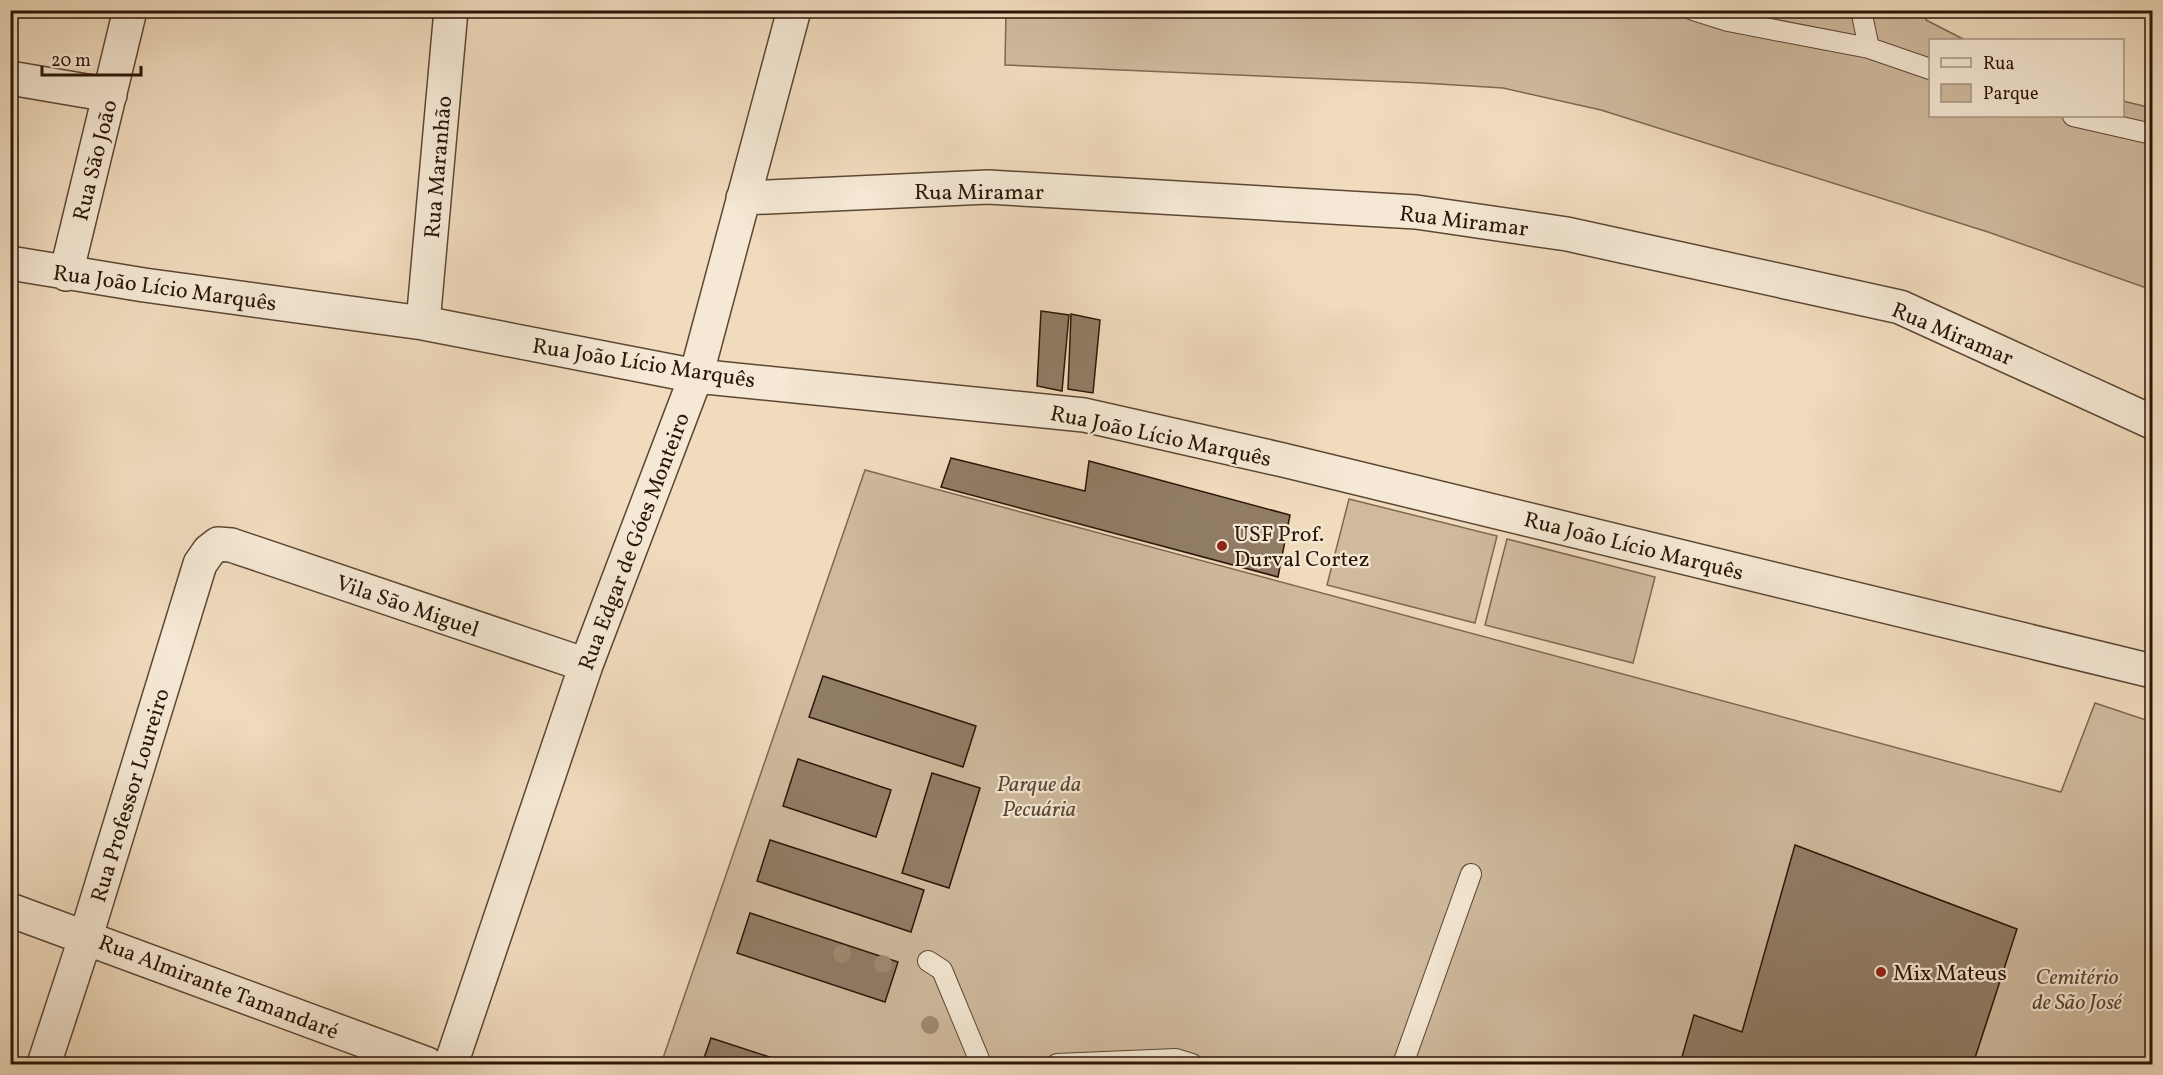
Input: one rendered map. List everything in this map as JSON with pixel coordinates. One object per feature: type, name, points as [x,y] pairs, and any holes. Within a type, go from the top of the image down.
[{"type":"street","name":"Rua São João","points":[[66,274],[130,10]]},
{"type":"street","name":"Rua Maranhão","points":[[423,323],[451,10]]},
{"type":"street","name":"Rua Edgar de Góes Monteiro","points":[[451,1065],[586,664],[696,376],[794,10]]},
{"type":"street","points":[[10,78],[110,95]]},
{"type":"street","name":"Rua Miramar","points":[[743,198],[988,187],[1416,212],[1567,234],[1900,307],[2152,422]]},
{"type":"street","name":"Rua João Lício Marquês","points":[[10,263],[66,274],[423,323],[696,376],[1084,415],[1318,468],[2152,671]]},
{"type":"street","name":"Rua Professor Loureiro","points":[[44,1065],[200,564],[209,551],[218,544],[231,545]]},
{"type":"street","name":"Vila São Miguel","points":[[231,545],[586,664]]},
{"type":"street","name":"Rua Almirante Tamandaré","points":[[10,910],[86,936],[427,1065]]},
{"type":"lane","points":[[1693,10],[1728,21],[1869,48],[1929,69]]},
{"type":"lane","points":[[1861,10],[1869,48]]},
{"type":"lane","points":[[2077,117],[2152,134]]},
{"type":"lane","points":[[1403,1065],[1472,873]]},
{"type":"lane","points":[[928,960],[942,970],[981,1065]]},
{"type":"lane","points":[[1057,1065],[1176,1059],[1192,1065]]},
{"type":"green space","points":[[1006,11],[1927,11],[1926,20],[1963,39],[1929,39],[1929,117],[2124,117],[2124,101],[2152,108],[2152,290],[1988,232],[1601,110],[1503,88],[1005,65]]},
{"type":"green space","name":"Parque da Pecuária","points":[[865,470],[2061,792],[2095,703],[2152,722],[2152,1064],[661,1064]]},
{"type":"green space","points":[[1349,499],[1497,536],[1475,623],[1327,585]]},
{"type":"green space","points":[[1507,539],[1655,577],[1633,663],[1485,625]]},
{"type":"building","points":[[1041,311],[1069,315],[1062,391],[1037,386]]},
{"type":"building","points":[[1071,314],[1100,320],[1093,393],[1068,389]]},
{"type":"building","name":"USF Prof. Durval Cortez","points":[[951,458],[1085,491],[1089,461],[1290,515],[1278,577],[941,487]]},
{"type":"building","points":[[823,676],[976,726],[963,767],[809,717]]},
{"type":"building","points":[[798,759],[891,790],[876,837],[783,806]]},
{"type":"building","points":[[932,773],[980,788],[949,888],[902,873]]},
{"type":"building","points":[[770,840],[924,890],[911,932],[757,881]]},
{"type":"building","name":"Mix Mateus","points":[[1795,845],[2017,929],[1973,1064],[1680,1064],[1694,1015],[1742,1032]]},
{"type":"building","points":[[750,913],[898,962],[885,1002],[737,953]]},
{"type":"building","points":[[711,1038],[791,1064],[702,1064]]},
{"type":"place","name":"USF Prof. Durval Cortez","points":[[1222,546]]},
{"type":"place","name":"Mix Mateus","points":[[1881,972]]},
{"type":"park label","name":"Cemitério de São José","points":[[2077,988]]}]
